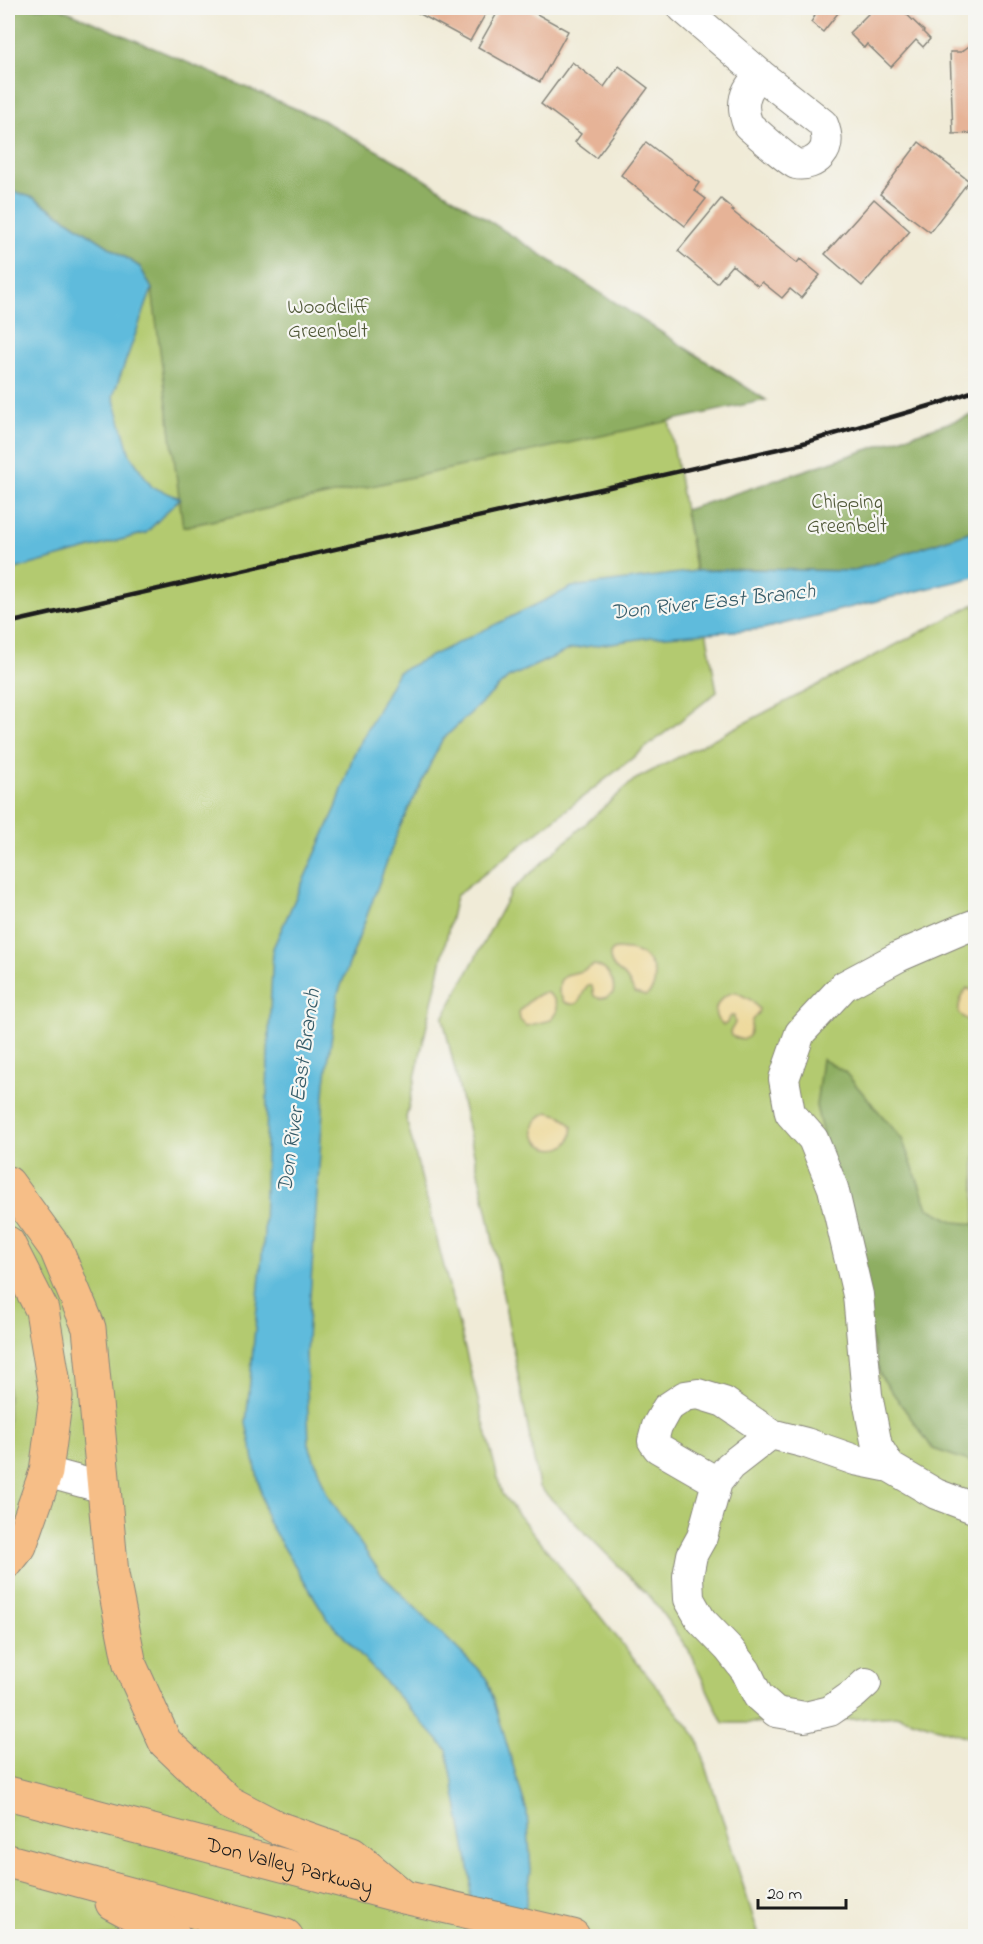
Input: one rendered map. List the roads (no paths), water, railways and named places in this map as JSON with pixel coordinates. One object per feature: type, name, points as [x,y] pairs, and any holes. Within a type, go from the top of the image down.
[{"type":"highway","points":[[8,1183],[56,1249],[89,1328],[112,1574],[130,1665],[165,1742],[228,1802],[278,1828],[352,1854],[404,1897]]},
{"type":"highway","points":[[8,1243],[42,1310],[56,1396],[46,1472],[20,1546],[8,1561]]},
{"type":"highway","name":"Don Valley Parkway","points":[[8,1793],[404,1897],[573,1936]]},
{"type":"highway","points":[[8,1861],[286,1936]]},
{"type":"highway","points":[[57,1875],[174,1936]]},
{"type":"street","points":[[683,8],[761,75]]},
{"type":"street","points":[[890,1467],[878,1446],[867,1395],[858,1294],[832,1188],[813,1139],[790,1113],[784,1079],[800,1033],[844,986],[900,956],[975,924]]},
{"type":"street","points":[[717,1482],[658,1448],[653,1441],[657,1426],[667,1408],[685,1396],[698,1394],[724,1402],[771,1434],[855,1460],[890,1467],[936,1494],[975,1509]]},
{"type":"street","points":[[771,1434],[730,1466],[717,1482],[702,1538],[692,1555],[688,1576],[689,1599],[701,1620],[729,1649],[746,1671],[758,1696],[776,1712],[805,1717],[830,1711],[866,1683]]},
{"type":"street","points":[[46,1472],[104,1488]]},
{"type":"water","points":[[8,190],[34,198],[140,267],[152,289],[113,396],[130,455],[152,487],[180,498],[146,533],[8,571]]},
{"type":"water","name":"Don River East Branch","points":[[975,530],[975,577],[762,629],[652,637],[571,649],[508,678],[442,740],[399,829],[338,994],[325,1082],[306,1353],[309,1445],[327,1494],[381,1574],[487,1678],[527,1812],[531,1871],[521,1936],[468,1936],[471,1878],[447,1750],[327,1618],[267,1520],[246,1423],[264,1234],[273,948],[336,808],[353,756],[398,672],[572,587],[696,571],[744,569],[852,571]]},
{"type":"railway","points":[[8,623],[800,444],[976,390]]},
{"type":"park label","name":"Woodcliff Greenbelt","points":[[328,320]]},
{"type":"park label","name":"Chipping Greenbelt","points":[[847,515]]}]
